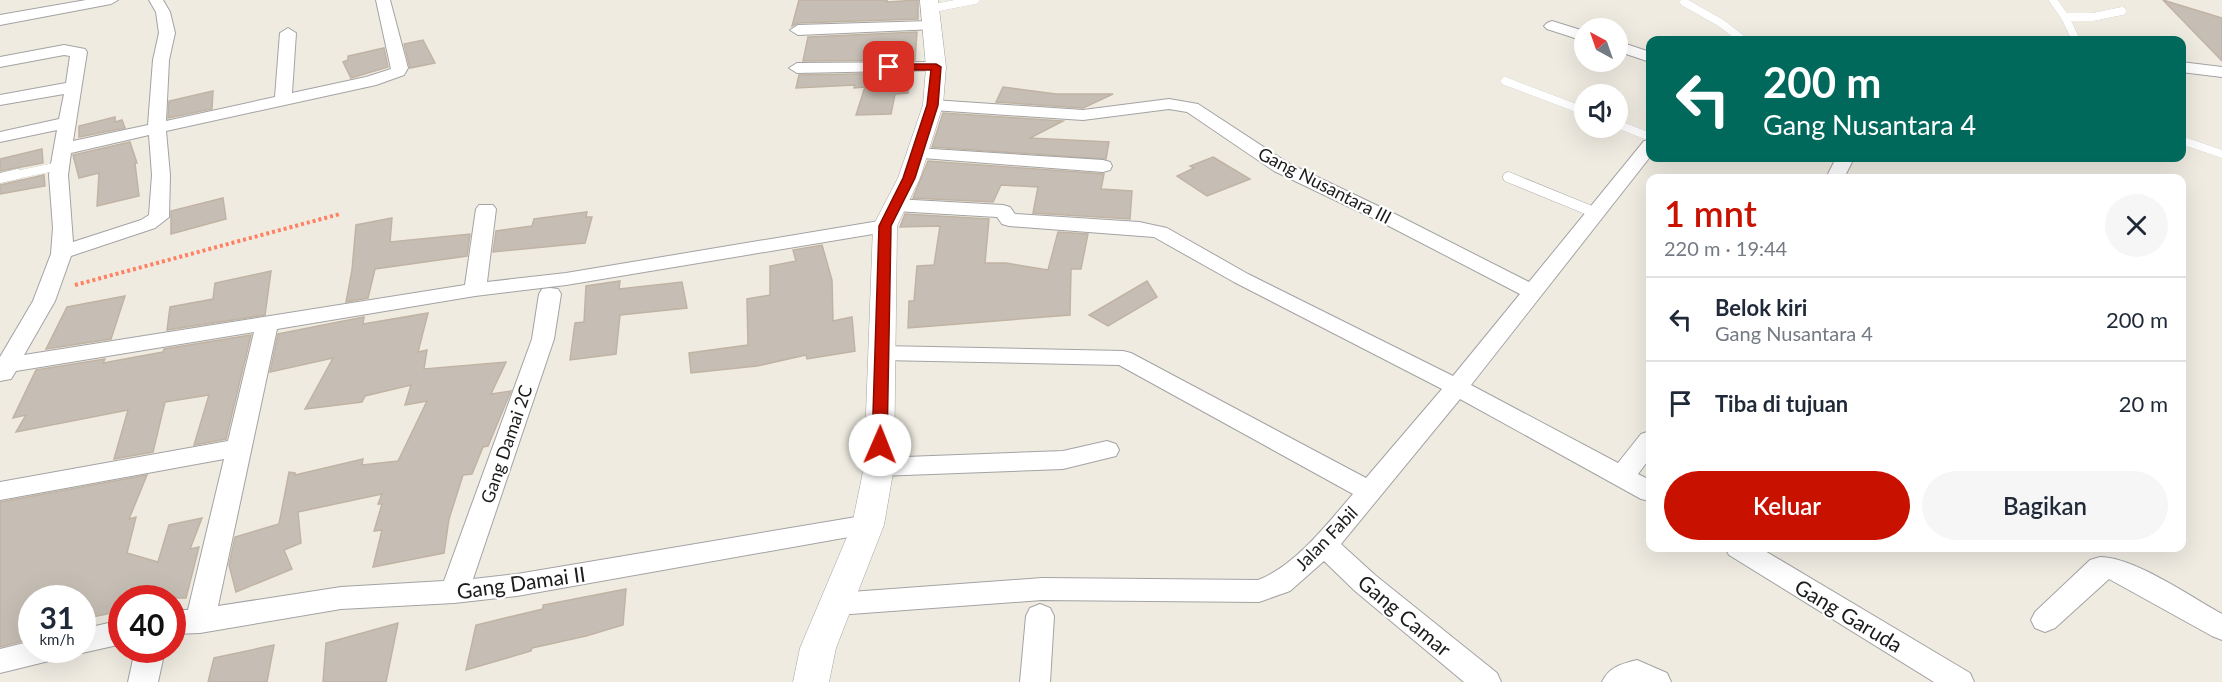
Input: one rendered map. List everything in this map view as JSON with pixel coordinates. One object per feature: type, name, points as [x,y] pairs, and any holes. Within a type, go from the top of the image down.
[{"type":"street","points":[[0,20],[56,5],[111,0]]},
{"type":"street","points":[[61,157],[157,128],[284,101],[370,81],[398,72],[400,68],[383,0]]},
{"type":"street","points":[[62,252],[148,224],[159,217],[161,176],[157,128],[161,60],[167,33],[159,4]]},
{"type":"street","points":[[798,30],[930,12],[936,67],[933,105],[909,178],[890,215],[882,353],[879,467],[867,525],[818,648],[811,682]]},
{"type":"street","points":[[1552,26],[1574,33]]},
{"type":"street","points":[[284,101],[288,33]]},
{"type":"street","points":[[0,62],[64,50],[79,52],[61,157],[62,252],[51,291],[2,371]]},
{"type":"street","points":[[1628,50],[1646,56]]},
{"type":"street","points":[[797,68],[936,67]]},
{"type":"street","points":[[2186,68],[2222,72]]},
{"type":"street","points":[[0,100],[72,87]]},
{"type":"street","name":"Gang Nusantara III","points":[[933,105],[1083,115],[1161,105],[1181,105],[1192,108],[1281,167],[1392,220],[1534,293]]},
{"type":"street","points":[[0,137],[66,123]]},
{"type":"street","name":"Jalan Fabil","points":[[837,604],[1042,589],[1259,591],[1280,583],[1325,545],[1370,492],[1534,293],[1646,150]]},
{"type":"street","points":[[916,153],[1103,166]]},
{"type":"street","points":[[476,290],[486,210]]},
{"type":"street","points":[[2,371],[267,324],[476,290],[566,279],[890,215],[1003,211],[1009,220],[1139,228],[1160,232],[1241,278],[1457,387],[1646,489]]},
{"type":"street","name":"Gang Damai 2C","points":[[454,592],[543,339],[550,294]]},
{"type":"street","points":[[186,621],[239,448],[267,324]]},
{"type":"street","points":[[882,353],[1123,358],[1370,492]]},
{"type":"street","points":[[1623,475],[1646,446]]},
{"type":"street","points":[[0,490],[239,448]]},
{"type":"street","points":[[879,467],[1063,460],[1107,450]]},
{"type":"street","name":"Gang Damai II","points":[[186,621],[341,597],[454,592],[518,585],[867,525]]},
{"type":"street","name":"Gang Camar","points":[[1325,545],[1365,583],[1486,682]]},
{"type":"street","name":"Gang Garuda","points":[[1745,552],[1959,682]]},
{"type":"street","points":[[2045,620],[2100,568],[2110,568],[2124,573],[2222,628]]},
{"type":"street","points":[[1035,682],[1040,616]]},
{"type":"street","points":[[0,661],[18,657]]},
{"type":"street","points":[[143,682],[147,663]]},
{"type":"street","points":[[1617,682],[1625,675],[1637,673],[1656,682]]},
{"type":"lane","points":[[930,12],[975,0]]},
{"type":"lane","points":[[1685,0],[1684,2],[1692,8],[1721,23],[1738,36]]},
{"type":"lane","points":[[2053,0],[2074,36]]},
{"type":"lane","points":[[2065,17],[2093,17],[2121,11]]},
{"type":"lane","points":[[1505,81],[1574,107]]},
{"type":"lane","points":[[1628,128],[1646,135]]},
{"type":"lane","points":[[2186,142],[2222,154]]},
{"type":"lane","points":[[0,178],[61,157]]},
{"type":"lane","points":[[1508,177],[1596,213]]},
{"type":"path","points":[[51,291],[340,214]]},
{"type":"building","points":[[799,0],[887,0],[887,2],[918,0],[918,19],[798,23],[792,26]]},
{"type":"building","points":[[2163,0],[2222,18],[2222,61]]},
{"type":"building","points":[[917,32],[915,60],[803,61],[808,37]]},
{"type":"building","points":[[423,40],[435,63],[410,68],[404,44]]},
{"type":"building","points":[[384,48],[388,67],[351,78],[343,62],[348,60],[348,56]]},
{"type":"building","points":[[912,73],[908,93],[895,94],[891,114],[856,115],[865,87],[854,88],[855,85],[796,88],[799,75]]},
{"type":"building","points":[[1003,87],[1056,94],[1113,94],[1083,108],[996,102]]},
{"type":"building","points":[[213,91],[212,109],[168,118],[169,101]]},
{"type":"building","points":[[943,113],[1063,121],[1030,138],[1109,142],[1106,159],[932,147]]},
{"type":"building","points":[[115,117],[115,122],[122,120],[125,128],[79,137],[79,126]]},
{"type":"building","points":[[130,142],[137,163],[135,163],[139,196],[97,206],[99,173],[79,178],[73,155]]},
{"type":"building","points":[[42,149],[43,163],[0,171],[0,159]]},
{"type":"building","points":[[1213,157],[1250,179],[1207,196],[1177,176],[1194,168],[1190,166]]},
{"type":"building","points":[[928,161],[1104,174],[1101,189],[1132,191],[1130,219],[1033,213],[1038,187],[1001,185],[993,202],[913,198]]},
{"type":"building","points":[[44,175],[45,186],[0,194],[0,185]]},
{"type":"building","points":[[223,198],[226,219],[171,234],[171,211]]},
{"type":"building","points":[[587,212],[586,217],[592,217],[585,243],[493,252],[496,231],[532,226],[534,219]]},
{"type":"building","points":[[905,214],[989,219],[985,263],[1006,263],[1048,270],[1058,232],[1088,234],[1081,269],[1071,269],[1070,315],[908,328],[909,301],[914,301],[917,266],[934,265],[940,226],[900,227]]},
{"type":"building","points":[[392,218],[390,242],[470,234],[467,256],[375,269],[368,298],[346,302],[352,270],[356,225]]},
{"type":"building","points":[[822,245],[832,280],[833,321],[852,317],[855,351],[807,359],[806,355],[757,366],[691,373],[689,353],[748,345],[747,299],[770,295],[770,266],[796,261],[793,250]]},
{"type":"building","points":[[271,271],[265,315],[167,330],[170,307],[213,299],[215,283]]},
{"type":"building","points":[[620,281],[619,289],[682,282],[687,308],[620,315],[616,354],[570,360],[575,323],[584,322],[586,286]]},
{"type":"building","points":[[1147,281],[1157,297],[1108,326],[1089,315]]},
{"type":"building","points":[[125,296],[111,339],[46,349],[67,307]]},
{"type":"building","points":[[428,313],[418,352],[427,350],[424,369],[506,362],[491,394],[511,391],[488,446],[483,447],[472,474],[463,475],[449,519],[444,553],[373,567],[382,530],[374,531],[382,504],[378,504],[382,494],[298,512],[301,543],[284,550],[292,569],[236,592],[229,565],[235,537],[279,524],[289,472],[295,475],[363,459],[362,465],[398,461],[427,401],[405,405],[411,385],[365,396],[362,402],[305,409],[333,358],[270,372],[278,334],[364,317],[363,324]]},
{"type":"building","points":[[251,335],[226,439],[194,445],[209,395],[165,402],[153,452],[114,459],[128,410],[16,432],[26,415],[13,418],[36,370],[105,359],[103,363],[163,352],[164,349]]},
{"type":"building","points":[[147,475],[129,519],[136,517],[127,553],[158,562],[169,525],[202,518],[190,549],[199,547],[186,598],[186,585],[108,585],[108,614],[96,616],[96,585],[18,585],[18,642],[0,647],[0,502]]},
{"type":"building","points":[[626,589],[623,625],[532,648],[531,651],[466,670],[476,625],[543,609],[543,605]]},
{"type":"building","points":[[398,623],[386,682],[323,682],[326,643]]},
{"type":"building","points":[[274,645],[267,682],[208,682],[214,658]]},
{"type":"route","points":[[880,445],[885,226],[909,178],[933,105],[936,67],[889,67]]}]
